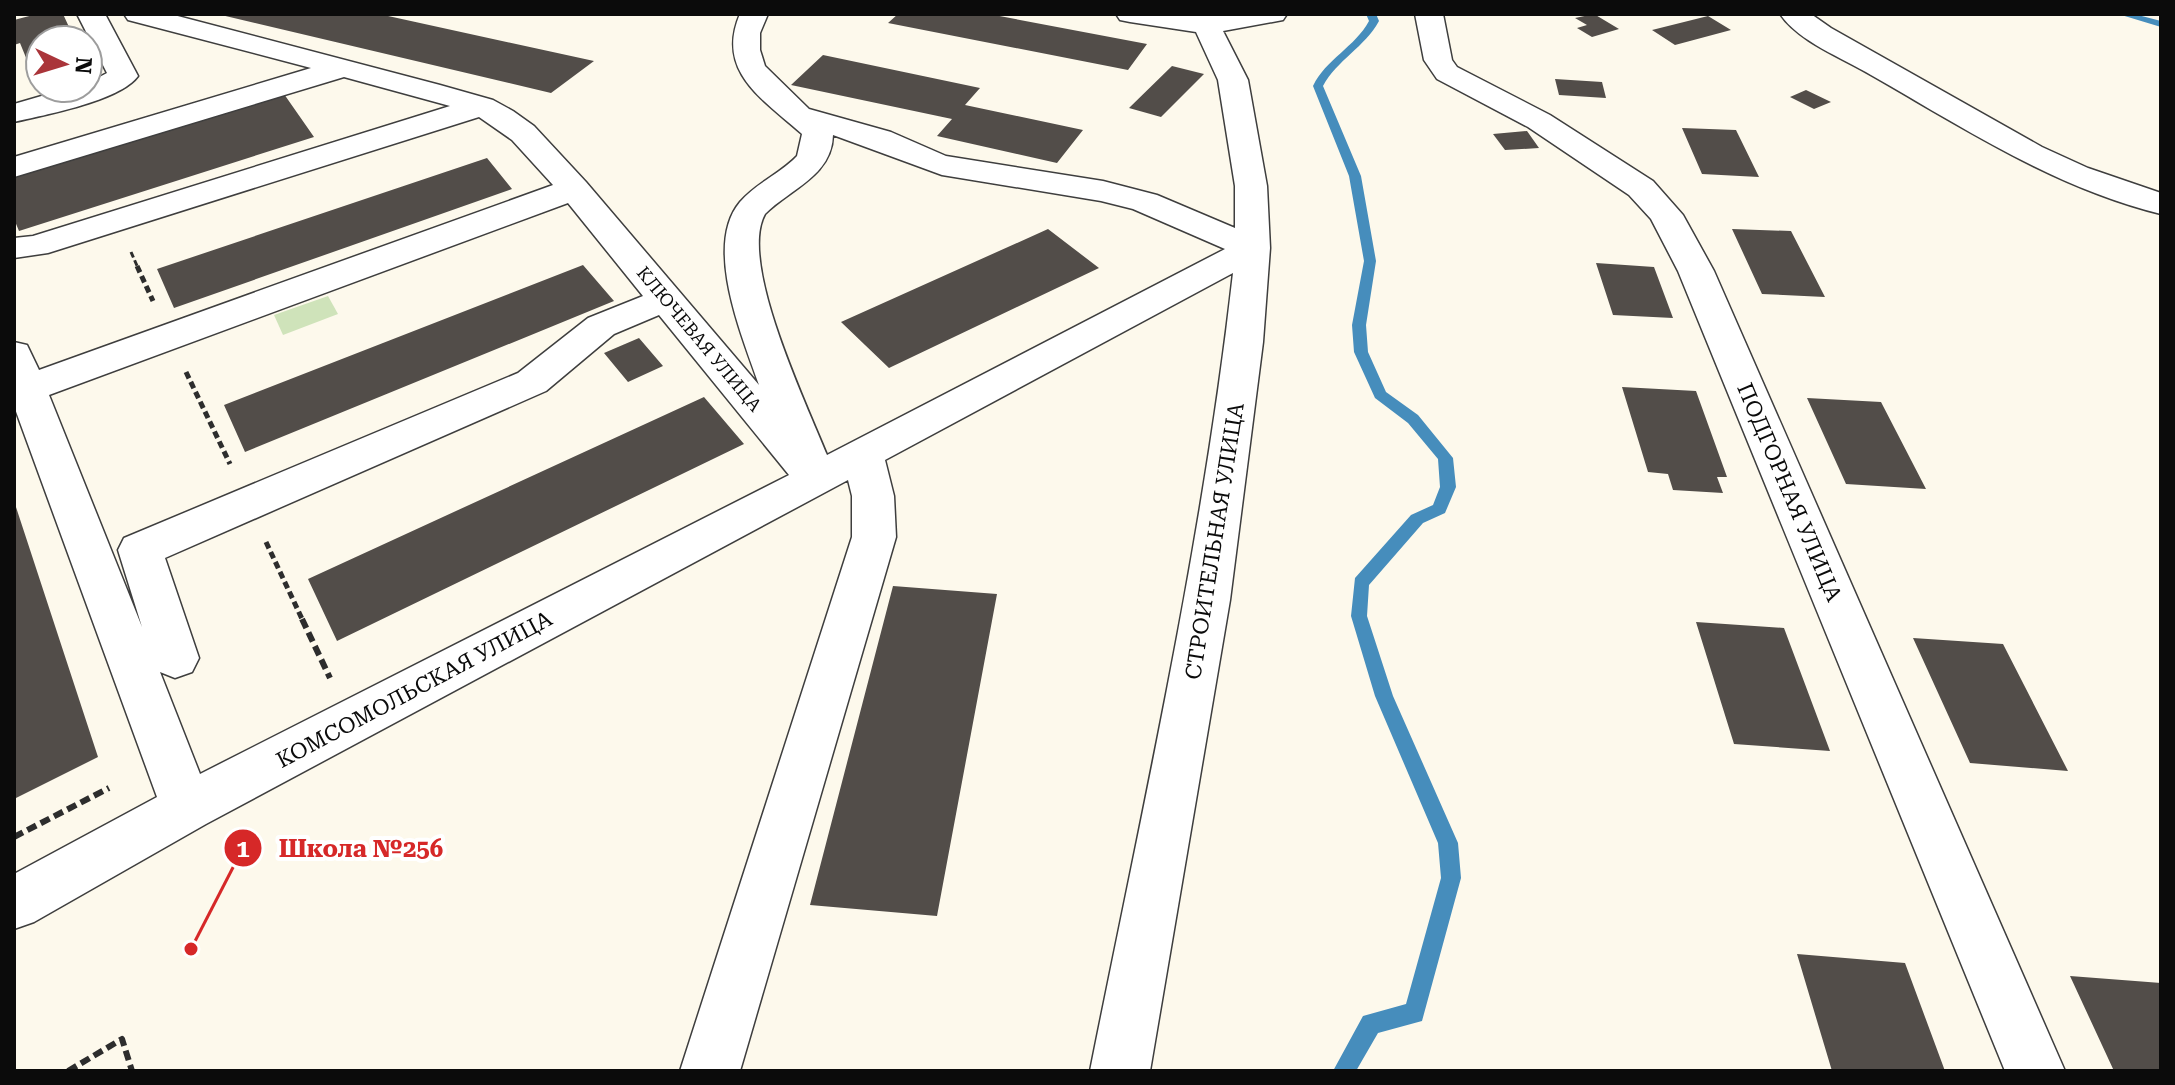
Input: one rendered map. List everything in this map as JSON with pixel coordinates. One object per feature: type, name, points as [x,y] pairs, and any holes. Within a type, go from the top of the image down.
[{"type":"street","points":[[14,113],[102,88],[123,76],[91,14]]},
{"type":"street","name":"КЛЮЧЕВАЯ УЛИЦА","points":[[138,14],[482,106],[523,133],[574,189],[816,479]]},
{"type":"street","points":[[754,14],[747,26],[745,60],[768,91],[818,132],[820,147],[812,162],[759,202],[745,219],[739,244],[752,307],[816,479],[1253,248]]},
{"type":"street","points":[[1130,14],[1204,20],[1273,14]]},
{"type":"street","name":"ПОДГОРНАЯ УЛИЦА","points":[[1429,14],[1438,60],[1447,73],[1585,149],[1641,188],[1666,215],[1696,271],[2035,1071]]},
{"type":"street","points":[[1794,14],[1821,34],[2031,154],[2077,175],[2161,204]]},
{"type":"street","name":"СТРОИТЕЛЬНАЯ УЛИЦА","points":[[1120,1071],[1207,600],[1244,342],[1253,248],[1245,137],[1233,80],[1204,20]]},
{"type":"street","points":[[14,167],[343,68]]},
{"type":"street","points":[[14,248],[36,246],[482,106]]},
{"type":"street","points":[[801,116],[880,139],[942,165],[1103,191],[1145,202],[1253,248]]},
{"type":"street","points":[[187,807],[20,371],[574,189]]},
{"type":"street","points":[[175,658],[140,550],[532,382],[553,369],[578,342],[603,324],[667,300]]},
{"type":"street","points":[[710,1071],[874,537],[873,496],[863,454]]},
{"type":"street","name":"КОМСОМОЛЬСКАЯ УЛИЦА","points":[[14,903],[187,807],[816,479]]},
{"type":"path","points":[[14,837],[168,758]]},
{"type":"path","points":[[68,1071],[122,1039],[132,1071]]},
{"type":"green space","points":[[328,296],[338,314],[283,335],[274,315]]},
{"type":"building","points":[[37,14],[63,14],[68,24],[24,24],[24,53],[20,43],[14,45],[14,20]]},
{"type":"building","points":[[217,14],[379,14],[594,61],[551,93]]},
{"type":"building","points":[[898,14],[989,14],[1147,44],[1128,70],[888,23]]},
{"type":"building","points":[[1594,14],[1619,29],[1592,37],[1577,28],[1587,25],[1575,18]]},
{"type":"building","points":[[1708,16],[1731,30],[1675,45],[1652,30]]},
{"type":"building","points":[[823,55],[980,88],[965,105],[1083,130],[1057,163],[937,136],[952,119],[791,85]]},
{"type":"building","points":[[1172,66],[1204,74],[1161,117],[1129,108]]},
{"type":"building","points":[[1555,79],[1602,82],[1606,98],[1559,95]]},
{"type":"building","points":[[1806,90],[1831,102],[1814,109],[1790,97]]},
{"type":"building","points":[[284,94],[314,137],[19,231],[14,219],[14,176]]},
{"type":"building","points":[[1682,128],[1736,130],[1759,177],[1702,174]]},
{"type":"building","points":[[1527,131],[1539,148],[1505,150],[1493,134]]},
{"type":"building","points":[[487,158],[512,189],[174,308],[157,269]]},
{"type":"building","points":[[1048,229],[1099,268],[889,368],[841,322]]},
{"type":"building","points":[[1732,229],[1791,231],[1825,297],[1762,294]]},
{"type":"building","points":[[1596,263],[1654,267],[1673,318],[1613,315]]},
{"type":"building","points":[[583,265],[614,301],[245,452],[224,405]]},
{"type":"building","points":[[639,338],[663,366],[628,382],[604,353]]},
{"type":"building","points":[[1622,387],[1696,391],[1727,477],[1717,477],[1723,493],[1673,490],[1668,474],[1648,472]]},
{"type":"building","points":[[704,397],[744,444],[337,641],[308,579]]},
{"type":"building","points":[[1807,398],[1881,402],[1926,489],[1846,484]]},
{"type":"building","points":[[14,501],[98,757],[14,799]]},
{"type":"building","points":[[893,586],[997,594],[937,916],[810,905]]},
{"type":"building","points":[[1696,622],[1784,628],[1830,751],[1734,744]]},
{"type":"building","points":[[1913,638],[2003,644],[2068,771],[1970,763]]},
{"type":"building","points":[[1797,954],[1905,963],[1945,1071],[1832,1071]]},
{"type":"building","points":[[2070,976],[2161,983],[2161,1071],[2114,1071]]},
{"type":"waterway","points":[[1344,1071],[1371,1024],[1414,1013],[1451,878],[1448,843],[1384,696],[1359,616],[1361,583],[1417,519],[1439,509],[1448,487],[1445,458],[1413,419],[1380,395],[1361,352],[1359,325],[1370,261],[1355,176],[1318,86],[1330,68],[1369,31],[1374,21],[1371,14]]},
{"type":"waterway","points":[[2123,14],[2161,24]]},
{"type":"place","name":"Школа №256","points":[[191,949]]}]
